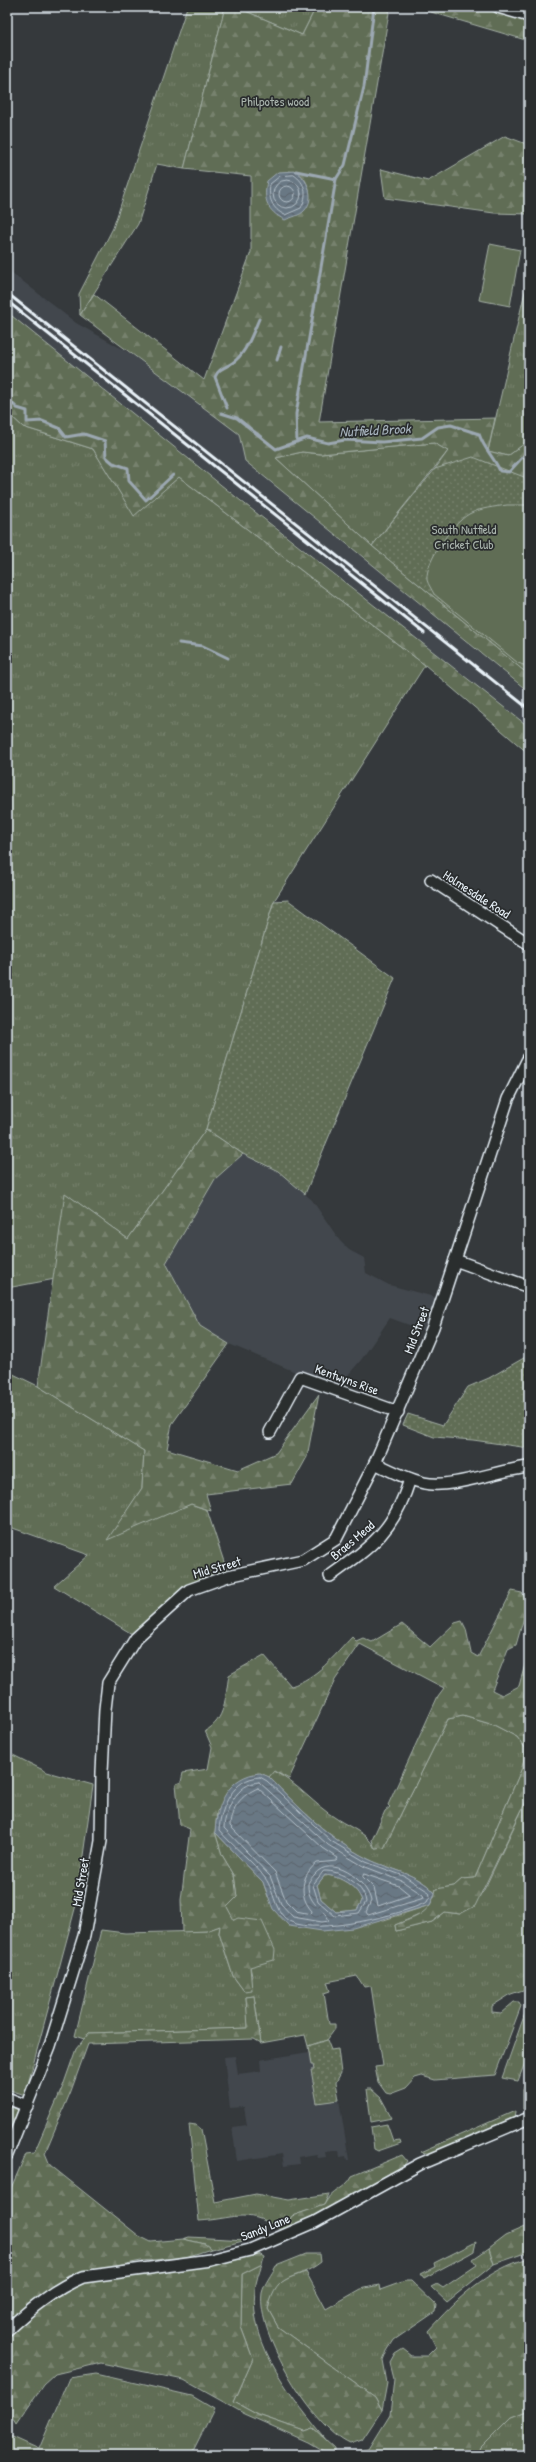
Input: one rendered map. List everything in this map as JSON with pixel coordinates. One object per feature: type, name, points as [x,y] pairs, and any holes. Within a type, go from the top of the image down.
[{"type":"street","points":[[498,7],[529,16]]},
{"type":"street","name":"Holmesdale Road","points":[[431,880],[529,944]]},
{"type":"street","name":"Mid Street","points":[[7,2155],[50,2046],[84,1936],[101,1841],[102,1764],[108,1683],[136,1638],[189,1590],[228,1576],[303,1560],[336,1539],[376,1463],[434,1326],[508,1099],[529,1057]]},
{"type":"street","points":[[455,1260],[529,1287]]},
{"type":"street","name":"Kentwyns Rise","points":[[270,1432],[300,1377],[398,1412]]},
{"type":"street","points":[[376,1463],[410,1479],[425,1484],[449,1483],[529,1467]]},
{"type":"street","name":"Braes Mead","points":[[330,1576],[358,1556],[385,1532],[401,1505],[410,1479]]},
{"type":"street","points":[[7,2098],[27,2106]]},
{"type":"street","name":"Sandy Lane","points":[[7,2330],[35,2305],[65,2284],[83,2276],[210,2260],[250,2250],[315,2222],[420,2164],[529,2118]]},
{"type":"shaded area","points":[[7,269],[76,323],[133,355],[239,434],[245,461],[529,693],[529,727],[206,472],[7,312]]},
{"type":"shaded area","points":[[243,1154],[278,1171],[312,1200],[340,1241],[349,1250],[364,1258],[366,1273],[389,1285],[442,1299],[431,1333],[390,1318],[361,1360],[336,1389],[229,1344],[147,1294],[215,1179]]},
{"type":"shaded area","points":[[327,2040],[331,2050],[338,2049],[341,2073],[336,2082],[349,2160],[347,2160],[346,2156],[340,2157],[339,2150],[325,2152],[326,2157],[318,2158],[317,2154],[298,2157],[299,2164],[284,2166],[282,2154],[237,2161],[232,2127],[247,2125],[244,2107],[230,2108],[224,2057],[235,2056],[238,2074],[261,2071],[260,2060],[309,2052],[308,2046]]},
{"type":"green space","points":[[187,7],[225,7],[184,169],[157,164],[138,224],[80,315],[79,294],[113,228]]},
{"type":"green space","name":"Philpotes wood","points":[[225,7],[236,7],[302,35],[316,7],[390,7],[319,422],[495,418],[488,451],[508,456],[529,440],[529,482],[435,469],[448,451],[434,443],[321,454],[302,452],[276,458],[372,546],[529,675],[529,692],[245,461],[239,434],[80,315],[94,294],[204,380],[251,252],[251,176],[184,169]],"holes":[[[288,171],[299,174],[305,180],[309,189],[309,200]]]},
{"type":"green space","points":[[236,7],[316,7],[302,35]]},
{"type":"green space","points":[[414,7],[480,7],[529,23],[529,41]]},
{"type":"green space","points":[[505,136],[529,145],[529,214],[494,213],[385,198],[381,169],[428,181]]},
{"type":"green space","points":[[490,244],[520,250],[510,306],[479,300]]},
{"type":"green space","points":[[529,274],[529,440],[508,456],[488,451]]},
{"type":"green space","points":[[7,312],[236,497],[529,727],[529,754],[425,665],[179,477],[134,516],[93,449],[23,427],[7,412]]},
{"type":"green space","points":[[7,412],[23,427],[93,449],[134,515],[179,477],[425,665],[274,901],[206,1129],[128,1239],[66,1194],[55,1279],[7,1288]]},
{"type":"green space","points":[[434,443],[448,451],[372,546],[276,458],[302,452],[321,454]]},
{"type":"green space","name":"South Nutfield Cricket Club","points":[[473,457],[529,479],[529,675],[372,546],[435,469]]},
{"type":"green space","points":[[507,505],[529,505],[529,667],[518,663],[434,594],[427,580],[430,563],[435,553],[455,525],[469,514],[478,510]]},
{"type":"green space","points":[[288,900],[395,978],[305,1194],[278,1171],[243,1154],[206,1129],[274,901]]},
{"type":"green space","points":[[206,1129],[243,1154],[215,1179],[166,1263],[200,1326],[229,1344],[172,1424],[167,1449],[238,1470],[276,1453],[319,1394],[307,1457],[292,1484],[206,1494],[211,1511],[191,1504],[107,1540],[142,1488],[144,1451],[38,1386],[65,1193],[128,1239]]},
{"type":"green space","points":[[529,1355],[529,1448],[473,1440],[434,1437],[403,1425],[408,1414],[443,1425],[468,1387],[489,1378]]},
{"type":"green space","points":[[7,1371],[38,1386],[144,1451],[142,1488],[110,1537],[191,1504],[207,1510],[227,1571],[187,1586],[132,1634],[54,1586],[89,1555],[7,1526]]},
{"type":"green space","points":[[512,1591],[522,1593],[529,1600],[516,1645],[508,1649],[492,1690],[502,1695],[519,1686],[529,1650],[529,1795],[475,1906],[460,1914],[445,1912],[432,1922],[396,1931],[395,1925],[416,1917],[426,1909],[434,1897],[436,1889],[454,1886],[462,1879],[475,1878],[522,1768],[526,1749],[517,1737],[494,1725],[463,1716],[448,1719],[384,1848],[375,1849],[372,1840],[385,1811],[390,1807],[388,1805],[438,1696],[444,1688],[360,1644],[335,1680],[289,1779],[274,1771],[269,1777],[260,1773],[217,1811],[215,1832],[222,1855],[234,1875],[237,1897],[227,1907],[234,1920],[238,1918],[262,1921],[275,1950],[274,1960],[250,1967],[252,1990],[244,1991],[233,1976],[219,1933],[220,1926],[206,1931],[182,1932],[181,1900],[190,1829],[180,1825],[176,1784],[181,1782],[183,1773],[208,1769],[212,1747],[205,1731],[217,1721],[221,1714],[229,1675],[264,1655],[291,1686],[309,1678],[317,1672],[332,1659],[352,1637],[356,1641],[363,1638],[372,1642],[402,1624],[430,1647],[455,1623],[462,1621],[466,1629],[471,1653],[478,1657]]},
{"type":"green space","points":[[463,1716],[494,1725],[517,1737],[526,1749],[522,1768],[475,1878],[462,1879],[454,1886],[436,1889],[435,1893],[428,1886],[412,1876],[368,1859],[328,1833],[303,1811],[269,1777],[273,1771],[282,1776],[337,1819],[364,1835],[375,1849],[384,1848],[448,1719]]},
{"type":"green space","points":[[7,1752],[47,1772],[93,1785],[76,1905],[25,2095],[7,2089]]},
{"type":"green space","points":[[529,1795],[529,1988],[511,1994],[492,2006],[492,2012],[501,2013],[514,2002],[519,2002],[521,2006],[495,2075],[435,2080],[422,2076],[415,2078],[406,2088],[390,2094],[386,2093],[378,2082],[375,2067],[383,2066],[371,1986],[364,1987],[357,1976],[327,1982],[330,1991],[324,1993],[329,2024],[335,2024],[335,2029],[327,2040],[308,2046],[305,2035],[261,2043],[254,1996],[246,1997],[249,2028],[89,2033],[84,2039],[75,2036],[101,1930],[125,1933],[206,1931],[220,1926],[219,1933],[233,1976],[244,1991],[252,1976],[227,1907],[237,1897],[234,1875],[222,1855],[215,1832],[263,1882],[268,1897],[384,1920],[430,1905],[424,1913],[395,1925],[396,1931],[432,1922],[445,1912],[460,1914],[483,1892]]},
{"type":"green space","points":[[325,1875],[348,1883],[357,1891],[362,1901],[357,1910],[336,1912],[321,1899],[317,1885]]},
{"type":"green space","points":[[254,1996],[261,2043],[254,2039],[88,2044],[71,2091],[45,2153],[50,2165],[139,2236],[151,2242],[183,2239],[205,2244],[211,2249],[186,2257],[141,2261],[68,2276],[7,2322],[7,2197],[26,2154],[34,2153],[63,2086],[76,2049],[89,2033],[248,2028],[246,1997]]},
{"type":"green space","points":[[529,2002],[529,2052],[518,2081],[502,2078]]},
{"type":"green space","points":[[327,2040],[331,2050],[338,2049],[341,2073],[336,2082],[339,2100],[317,2103],[311,2070],[314,2070],[313,2065],[311,2065],[308,2046]]},
{"type":"green space","points":[[529,2070],[528,2108],[523,2109],[523,2090]]},
{"type":"green space","points":[[367,2089],[371,2089],[381,2098],[392,2118],[371,2122]]},
{"type":"green space","points":[[7,2105],[18,2110],[7,2138]]},
{"type":"green space","points":[[515,2111],[514,2121],[431,2154],[421,2152]]},
{"type":"green space","points":[[189,2124],[196,2125],[201,2129],[215,2202],[256,2194],[289,2200],[329,2194],[324,2205],[292,2216],[289,2221],[277,2227],[266,2221],[247,2216],[199,2221]]},
{"type":"green space","points":[[387,2124],[393,2141],[400,2140],[401,2143],[378,2151],[374,2149],[371,2127]]},
{"type":"green space","points":[[402,2155],[407,2161],[402,2168],[317,2215],[281,2230],[277,2227],[289,2221],[292,2216],[324,2205],[331,2196],[349,2181],[352,2176]]},
{"type":"green space","points":[[529,2225],[529,2252],[494,2264],[489,2248],[506,2235]]},
{"type":"green space","points":[[189,2237],[247,2240],[211,2249],[205,2244],[183,2239]]},
{"type":"green space","points":[[476,2242],[474,2251],[469,2254],[424,2278],[421,2274],[435,2267],[434,2263]]},
{"type":"green space","points":[[489,2248],[494,2264],[447,2302],[431,2287],[437,2284],[443,2288],[477,2265],[473,2259]]},
{"type":"green space","points":[[259,2254],[264,2257],[262,2264],[242,2274],[241,2327],[253,2359],[234,2402],[258,2415],[304,2431],[313,2428],[335,2448],[335,2455],[330,2455],[308,2442],[245,2414],[184,2380],[101,2363],[55,2374],[43,2385],[16,2424],[10,2414],[7,2414],[7,2338],[40,2308],[81,2282],[221,2262]]},
{"type":"green space","points":[[306,2254],[320,2254],[321,2262],[303,2273],[288,2278],[282,2282],[272,2296],[268,2309],[278,2327],[375,2397],[382,2410],[362,2440],[350,2444],[335,2435],[304,2400],[277,2355],[268,2332],[263,2311],[262,2293],[276,2266]]},
{"type":"green space","points":[[529,2258],[529,2410],[511,2417],[473,2455],[347,2455],[347,2453],[369,2449],[390,2415],[394,2379],[390,2363],[395,2354],[403,2349],[412,2356],[427,2356],[436,2347],[428,2331],[461,2297],[473,2287],[499,2270]]},
{"type":"green space","points":[[262,2264],[255,2290],[255,2311],[259,2332],[266,2352],[276,2372],[288,2390],[327,2441],[313,2428],[304,2431],[258,2415],[234,2402],[253,2359],[241,2327],[242,2274]]},
{"type":"green space","points":[[306,2272],[326,2309],[361,2289],[379,2285],[380,2290],[405,2281],[411,2281],[436,2305],[435,2312],[394,2340],[387,2351],[383,2361],[387,2383],[382,2410],[375,2397],[278,2327],[268,2309],[273,2293],[280,2283],[284,2280]]},
{"type":"green space","points":[[96,2374],[192,2396],[214,2409],[191,2455],[7,2455],[8,2435],[39,2449],[69,2378]]},
{"type":"green space","points":[[529,2410],[529,2455],[473,2455],[511,2417]]},
{"type":"water","points":[[296,171],[307,183],[310,200],[303,212],[285,220],[270,209],[266,199],[267,181],[278,172]]},
{"type":"water","points":[[260,1773],[269,1777],[315,1822],[354,1851],[376,1863],[412,1876],[428,1886],[435,1893],[430,1905],[353,1928],[322,1931],[289,1926],[273,1909],[263,1882],[215,1832],[218,1811],[226,1793],[232,1786],[249,1775]],"holes":[[[325,1875],[348,1883],[357,1891],[362,1901],[357,1910],[336,1912],[321,1899],[317,1885]]]},
{"type":"waterway","points":[[297,442],[296,414],[336,179],[345,165],[364,87],[374,7]]},
{"type":"waterway","points":[[296,171],[336,179]]},
{"type":"waterway","points":[[227,408],[215,377],[219,371],[240,356],[259,319]]},
{"type":"waterway","points":[[277,360],[281,347]]},
{"type":"waterway","points":[[7,398],[17,408],[27,411],[27,422],[42,421],[59,428],[66,437],[84,434],[105,441],[106,457],[113,463],[128,468],[129,481],[146,500],[173,475]]},
{"type":"waterway","name":"Nutfield Brook","points":[[221,413],[237,418],[276,449],[307,438],[328,443],[345,440],[382,442],[422,438],[438,427],[451,425],[479,434],[483,444],[500,471],[509,472],[529,450]]},
{"type":"waterway","points":[[179,643],[203,646],[228,658]]},
{"type":"railway","points":[[7,293],[529,709]]},
{"type":"railway","points":[[7,301],[424,633]]}]
